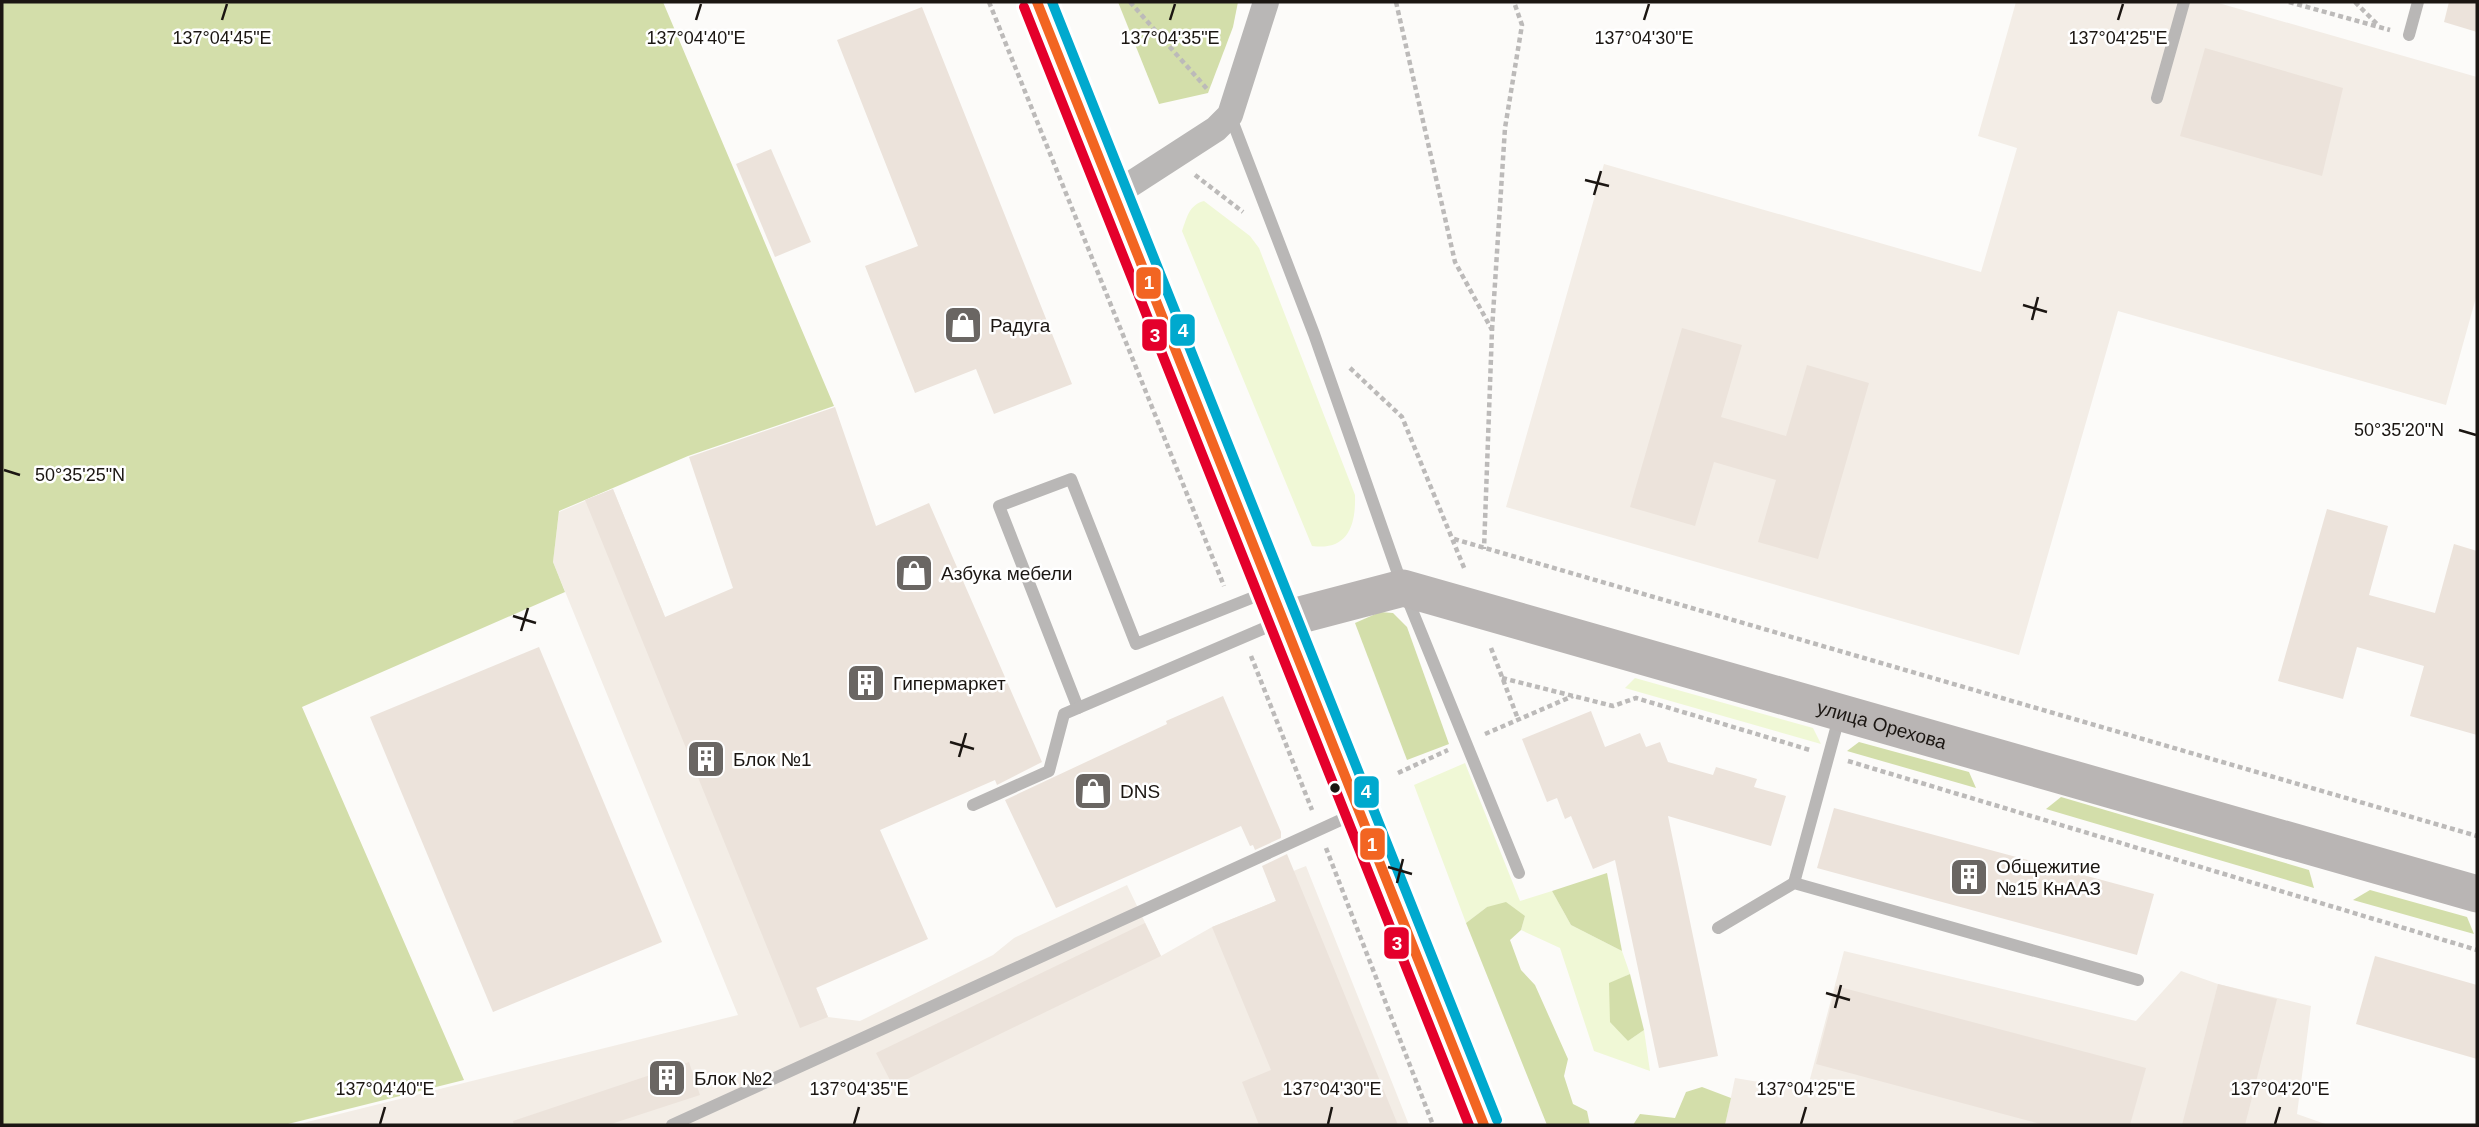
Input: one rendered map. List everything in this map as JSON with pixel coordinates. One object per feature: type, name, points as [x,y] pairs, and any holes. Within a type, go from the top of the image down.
[{"type":"street","points":[[1037,2],[1279,604],[1484,1125]]},
{"type":"street","points":[[1114,195],[1216,129],[1230,115],[1266,2]]},
{"type":"street","points":[[1279,604],[1403,588]]},
{"type":"street","name":"улица Орехова","points":[[1403,588],[2477,894]]},
{"type":"lane","points":[[2157,98],[2184,2]]},
{"type":"lane","points":[[2409,35],[2418,2]]},
{"type":"lane","points":[[1230,115],[1314,334],[1403,588],[1519,873]]},
{"type":"lane","points":[[1078,708],[999,506],[1071,479],[1136,644],[1232,606],[1279,604]]},
{"type":"lane","points":[[973,805],[1049,771],[1064,714],[1244,637],[1279,604]]},
{"type":"lane","points":[[1718,928],[1794,883],[1840,713]]},
{"type":"lane","points":[[672,1125],[1360,811]]},
{"type":"lane","points":[[1794,883],[2137,979]]},
{"type":"path","points":[[989,2],[1232,606]]},
{"type":"path","points":[[1130,2],[1230,115]]},
{"type":"path","points":[[1396,2],[1455,262],[1492,330]]},
{"type":"path","points":[[1484,549],[1492,330],[1506,128],[1522,25],[1514,2]]},
{"type":"path","points":[[2289,2],[2409,35]]},
{"type":"path","points":[[2355,2],[2381,27]]},
{"type":"path","points":[[1171,158],[1277,237]]},
{"type":"path","points":[[1314,334],[1402,417],[1454,539],[2477,836]]},
{"type":"path","points":[[1244,637],[1433,1125]]},
{"type":"path","points":[[1518,719],[1502,678],[1613,706],[1636,698],[2477,950]]},
{"type":"shaded area","points":[[2016,2],[2215,2],[2477,77],[2477,294],[2446,405],[2118,311],[2019,655],[1506,507],[1604,164],[1981,272],[2017,148],[1978,136]]},
{"type":"shaded area","points":[[613,489],[828,1017],[860,1021],[993,955],[1014,938],[1127,885],[1161,956],[1212,927],[1276,901],[1268,881],[1306,866],[1409,1125],[295,1125],[738,1015],[553,562],[559,512]]},
{"type":"shaded area","points":[[1844,951],[2136,1021],[2181,971],[2218,984],[2311,1006],[2297,1114],[2328,1125],[1725,1125],[1735,1078],[1807,1090]]},
{"type":"green space","points":[[2,2],[663,2],[834,406],[688,456],[559,511],[553,562],[565,592],[302,707],[464,1080],[284,1125],[2,1125]]},
{"type":"green space","points":[[1118,2],[1238,2],[1233,27],[1208,93],[1159,104]]},
{"type":"green space","points":[[1204,201],[1250,236],[1259,248],[1355,495],[1351,526],[1342,540],[1334,544],[1312,546],[1182,231],[1192,209]]},
{"type":"green space","points":[[1380,612],[1393,613],[1407,627],[1449,744],[1407,760],[1355,623]]},
{"type":"green space","points":[[1635,678],[1813,728],[1821,744],[1625,688]]},
{"type":"green space","points":[[1859,742],[1969,772],[1976,788],[1847,751]]},
{"type":"green space","points":[[1465,763],[1520,901],[1552,891],[1571,925],[1622,951],[1630,974],[1609,984],[1628,1041],[1644,1030],[1650,1071],[1594,1051],[1560,948],[1521,930],[1525,916],[1487,907],[1466,923],[1414,785]]},
{"type":"green space","points":[[2061,797],[2309,870],[2314,888],[2046,809]]},
{"type":"green space","points":[[1607,873],[1622,951],[1571,925],[1552,891]]},
{"type":"green space","points":[[2370,890],[2467,917],[2474,934],[2353,900]]},
{"type":"green space","points":[[1506,902],[1525,916],[1521,930],[1510,940],[1521,970],[1535,985],[1568,1059],[1564,1076],[1573,1104],[1587,1111],[1590,1125],[1547,1125],[1466,923],[1487,907]]},
{"type":"green space","points":[[1630,974],[1644,1030],[1628,1041],[1610,1022],[1609,983]]},
{"type":"green space","points":[[1702,1087],[1731,1098],[1725,1125],[1633,1125],[1640,1114],[1675,1118],[1686,1092]]},
{"type":"building","points":[[2449,2],[2477,2],[2477,32],[2444,22]]},
{"type":"building","points":[[922,7],[1072,384],[994,414],[976,369],[915,393],[865,266],[918,246],[837,40]]},
{"type":"building","points":[[2205,48],[2343,88],[2322,176],[2180,136]]},
{"type":"building","points":[[771,149],[811,242],[775,257],[736,164]]},
{"type":"building","points":[[1682,328],[1742,345],[1721,417],[1786,436],[1807,365],[1869,383],[1818,559],[1758,542],[1776,480],[1714,462],[1695,526],[1630,507]]},
{"type":"building","name":"Гипермаркет","points":[[835,407],[876,526],[929,503],[1042,762],[997,785],[995,780],[880,830],[928,939],[816,988],[828,1017],[800,1028],[585,500],[613,489],[665,617],[733,588],[689,457]]},
{"type":"building","points":[[2327,509],[2388,526],[2369,595],[2435,613],[2454,544],[2477,551],[2477,735],[2410,716],[2424,666],[2357,647],[2343,699],[2278,681]]},
{"type":"building","points":[[539,647],[662,942],[493,1012],[370,717]]},
{"type":"building","points":[[1223,696],[1281,832],[1281,838],[1255,850],[1253,845],[1250,846],[1241,826],[1056,908],[1005,800]]},
{"type":"building","points":[[1591,711],[1605,747],[1640,733],[1646,747],[1660,742],[1668,762],[1713,775],[1716,767],[1757,779],[1754,787],[1786,796],[1771,846],[1668,816],[1718,1056],[1659,1068],[1615,860],[1593,869],[1571,816],[1565,819],[1557,798],[1547,802],[1522,739]]},
{"type":"building","name":"Общежитие №15 КнААЗ","points":[[1834,808],[2154,894],[2137,955],[1817,868]]},
{"type":"building","points":[[1287,854],[1398,1125],[1259,1125],[1242,1082],[1271,1070],[1212,927],[1276,901],[1262,866]]},
{"type":"building","points":[[1145,923],[1161,956],[893,1086],[876,1053]]},
{"type":"building","points":[[2375,956],[2477,985],[2477,1059],[2356,1024]]},
{"type":"building","points":[[2218,984],[2277,999],[2245,1125],[2182,1125]]},
{"type":"building","points":[[1836,986],[2146,1068],[2130,1125],[2044,1125],[1816,1064]]},
{"type":"building","name":"Блок №2","points":[[689,1062],[700,1095],[608,1125],[514,1125],[513,1121]]},
{"type":"transit line","name":"1","points":[[1037,2],[1484,1125]]},
{"type":"transit line","name":"4","points":[[1052,2],[1497,1120]]},
{"type":"transit line","name":"3","points":[[1024,7],[1469,1125]]},
{"type":"place","name":"Радуга","points":[[963,325]]},
{"type":"place","name":"Азбука мебели","points":[[914,573]]},
{"type":"place","name":"Гипермаркет","points":[[866,683]]},
{"type":"place","name":"Блок №1","points":[[706,759]]},
{"type":"place","name":"DNS","points":[[1093,791]]},
{"type":"place","name":"Общежитие №15 КнААЗ","points":[[1969,877]]},
{"type":"place","name":"Блок №2","points":[[667,1078]]}]
